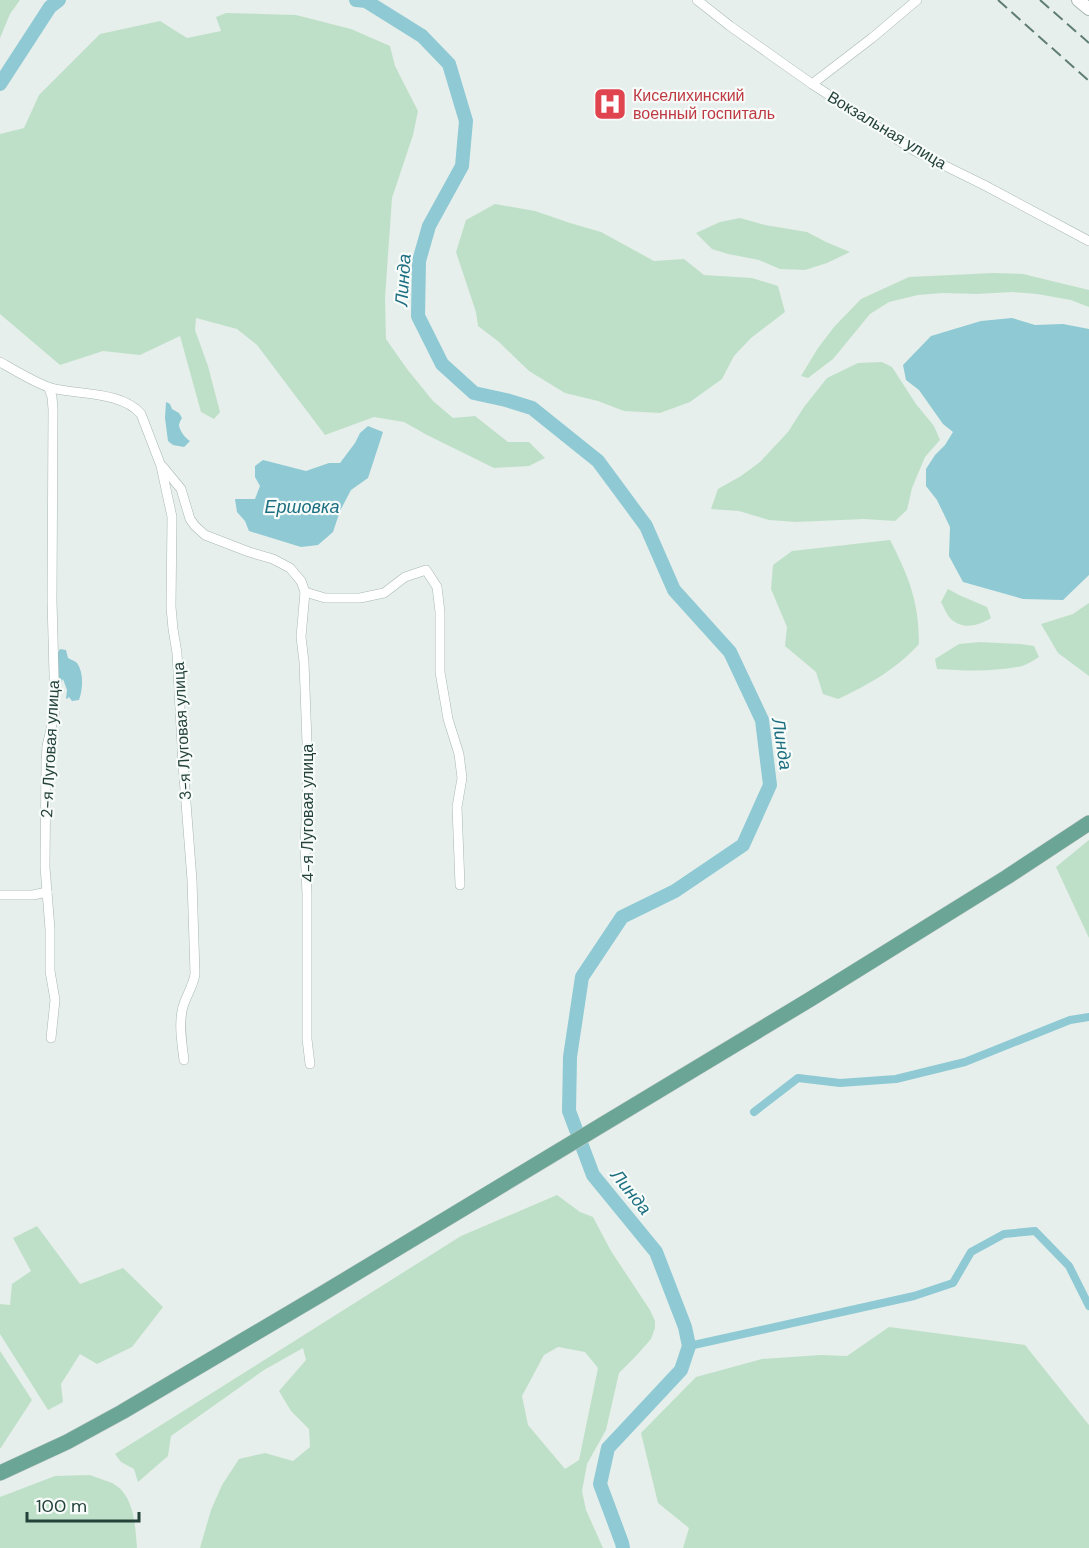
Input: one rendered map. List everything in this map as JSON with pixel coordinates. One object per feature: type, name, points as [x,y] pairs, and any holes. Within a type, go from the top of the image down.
[{"type":"main road","points":[[0,1473],[67,1442],[122,1412],[320,1295],[633,1104],[809,1000],[1089,823]]},
{"type":"street","name":"Вокзальная улица","points":[[697,0],[812,84],[915,151],[1089,241]]},
{"type":"street","points":[[812,84],[916,0]]},
{"type":"street","points":[[1078,0],[1089,9]]},
{"type":"street","points":[[0,362],[49,388]]},
{"type":"street","name":"3-я Луговая улица","points":[[49,388],[117,399],[135,407],[141,414],[161,466],[172,517],[171,607],[177,654],[192,880],[195,974],[193,986],[182,1012],[183,1060]]},
{"type":"street","name":"2-я Луговая улица","points":[[49,388],[53,409],[52,600],[55,712],[46,753],[45,867],[50,929],[50,971],[55,1000],[51,1038]]},
{"type":"street","points":[[161,466],[181,489],[190,519],[205,535],[273,559],[290,568],[297,573],[305,592],[325,598],[360,598],[384,593],[405,577],[426,570],[437,588],[441,612],[440,672],[448,719],[459,754],[462,778],[457,807],[460,885]]},
{"type":"street","name":"4-я Луговая улица","points":[[305,592],[301,637],[308,770],[305,847],[307,1039],[310,1064]]},
{"type":"street","points":[[0,895],[47,892]]},
{"type":"green space","points":[[0,0],[20,0],[10,14],[0,38]]},
{"type":"green space","points":[[226,13],[296,15],[351,29],[390,46],[395,66],[418,111],[413,135],[392,198],[385,298],[386,339],[433,401],[453,418],[475,416],[508,442],[529,442],[545,458],[529,466],[494,468],[404,422],[374,417],[325,435],[257,345],[237,329],[196,318],[195,330],[208,366],[220,412],[214,419],[201,412],[180,336],[140,355],[103,351],[60,365],[0,314],[0,134],[24,128],[39,95],[100,34],[160,21],[187,38],[221,31],[216,17]]},
{"type":"green space","points":[[495,204],[535,211],[601,232],[654,261],[684,259],[704,275],[752,278],[778,286],[785,312],[751,338],[734,356],[722,379],[690,402],[660,413],[624,411],[598,401],[565,393],[529,371],[499,342],[478,326],[476,312],[456,252],[466,220]]},
{"type":"green space","points":[[740,218],[807,232],[850,252],[805,270],[780,269],[759,260],[712,249],[696,233],[720,222]]},
{"type":"green space","points":[[1023,274],[1089,290],[1089,307],[1071,300],[1012,292],[918,295],[889,302],[870,314],[833,359],[808,378],[801,376],[834,327],[861,299],[909,277]]},
{"type":"green space","points":[[882,362],[892,367],[916,404],[934,426],[940,440],[925,457],[912,488],[907,510],[895,521],[864,519],[796,522],[769,520],[739,511],[711,509],[718,489],[760,462],[788,432],[827,378],[858,363]]},
{"type":"green space","points":[[890,540],[912,590],[919,629],[919,644],[882,676],[861,688],[838,699],[823,694],[816,672],[785,646],[787,627],[771,589],[773,565],[792,551]]},
{"type":"green space","points":[[948,589],[987,607],[991,618],[971,626],[960,625],[951,619],[941,602]]},
{"type":"green space","points":[[1089,603],[1089,676],[1058,653],[1041,624],[1073,614]]},
{"type":"green space","points":[[980,642],[1034,646],[1039,657],[1022,666],[1002,669],[969,671],[937,669],[935,659],[959,644]]},
{"type":"green space","points":[[1089,840],[1089,938],[1056,867]]},
{"type":"green space","points":[[557,1195],[580,1212],[593,1217],[611,1251],[650,1310],[655,1321],[651,1339],[619,1373],[606,1430],[587,1464],[582,1491],[586,1510],[603,1548],[200,1548],[211,1510],[222,1485],[239,1459],[265,1453],[293,1461],[310,1447],[309,1429],[291,1411],[279,1391],[306,1360],[303,1348],[264,1370],[171,1436],[168,1456],[138,1482],[134,1469],[121,1462],[115,1454],[461,1236]],"holes":[[[558,1347],[585,1352],[598,1368],[579,1460],[565,1469],[528,1425],[522,1396],[544,1355]]]},
{"type":"green space","points":[[37,1226],[80,1284],[123,1268],[163,1307],[132,1347],[97,1364],[80,1354],[61,1384],[63,1402],[48,1410],[0,1334],[0,1304],[10,1305],[12,1284],[31,1271],[13,1238]]},
{"type":"green space","points":[[889,1327],[1025,1345],[1089,1425],[1089,1548],[683,1548],[689,1528],[658,1503],[641,1433],[696,1377],[762,1359],[821,1355],[847,1356]]},
{"type":"green space","points":[[0,1351],[32,1400],[0,1449]]},
{"type":"green space","points":[[90,1475],[112,1483],[125,1495],[132,1512],[137,1548],[0,1548],[0,1497],[55,1476]]},
{"type":"water","points":[[1012,318],[1035,325],[1063,324],[1089,329],[1089,575],[1063,600],[1023,599],[963,582],[949,556],[950,527],[937,500],[926,486],[926,469],[953,432],[943,424],[919,390],[906,380],[903,365],[931,336],[981,321]]},
{"type":"water","points":[[166,402],[182,418],[179,427],[190,441],[184,447],[173,445],[168,441],[165,418]]},
{"type":"water","name":"Ершовка","points":[[368,426],[383,432],[368,478],[351,490],[340,511],[333,532],[318,545],[301,547],[249,531],[245,521],[237,512],[235,499],[255,499],[260,486],[255,477],[255,466],[263,460],[306,471],[329,463],[340,463],[360,433]]},
{"type":"water","points":[[60,649],[66,650],[68,658],[76,662],[81,671],[79,700],[72,701],[69,697],[66,698],[67,690],[63,679],[60,685],[56,656]]},
{"type":"waterway","name":"Линда","points":[[0,84],[50,7],[59,0]]},
{"type":"waterway","name":"Линда","points":[[356,0],[366,1],[422,36],[449,64],[466,121],[462,166],[429,226],[419,261],[418,316],[442,364],[474,393],[532,408],[598,461],[646,526],[674,590],[730,652],[762,720],[770,785],[743,845],[675,891],[622,917],[582,977],[570,1057],[569,1111],[593,1175],[656,1252],[685,1327],[689,1346],[681,1370],[608,1448],[600,1484],[623,1548]]},
{"type":"waterway","points":[[754,1112],[798,1078],[840,1083],[896,1079],[965,1062],[1070,1020],[1089,1017]]},
{"type":"waterway","points":[[689,1346],[914,1296],[953,1283],[971,1252],[1004,1234],[1035,1231],[1069,1266],[1089,1306]]},
{"type":"railway","points":[[998,0],[1089,81]]},
{"type":"railway","points":[[1040,0],[1089,43]]},
{"type":"place","name":"Киселихинский военный госпиталь","points":[[610,104]]}]
